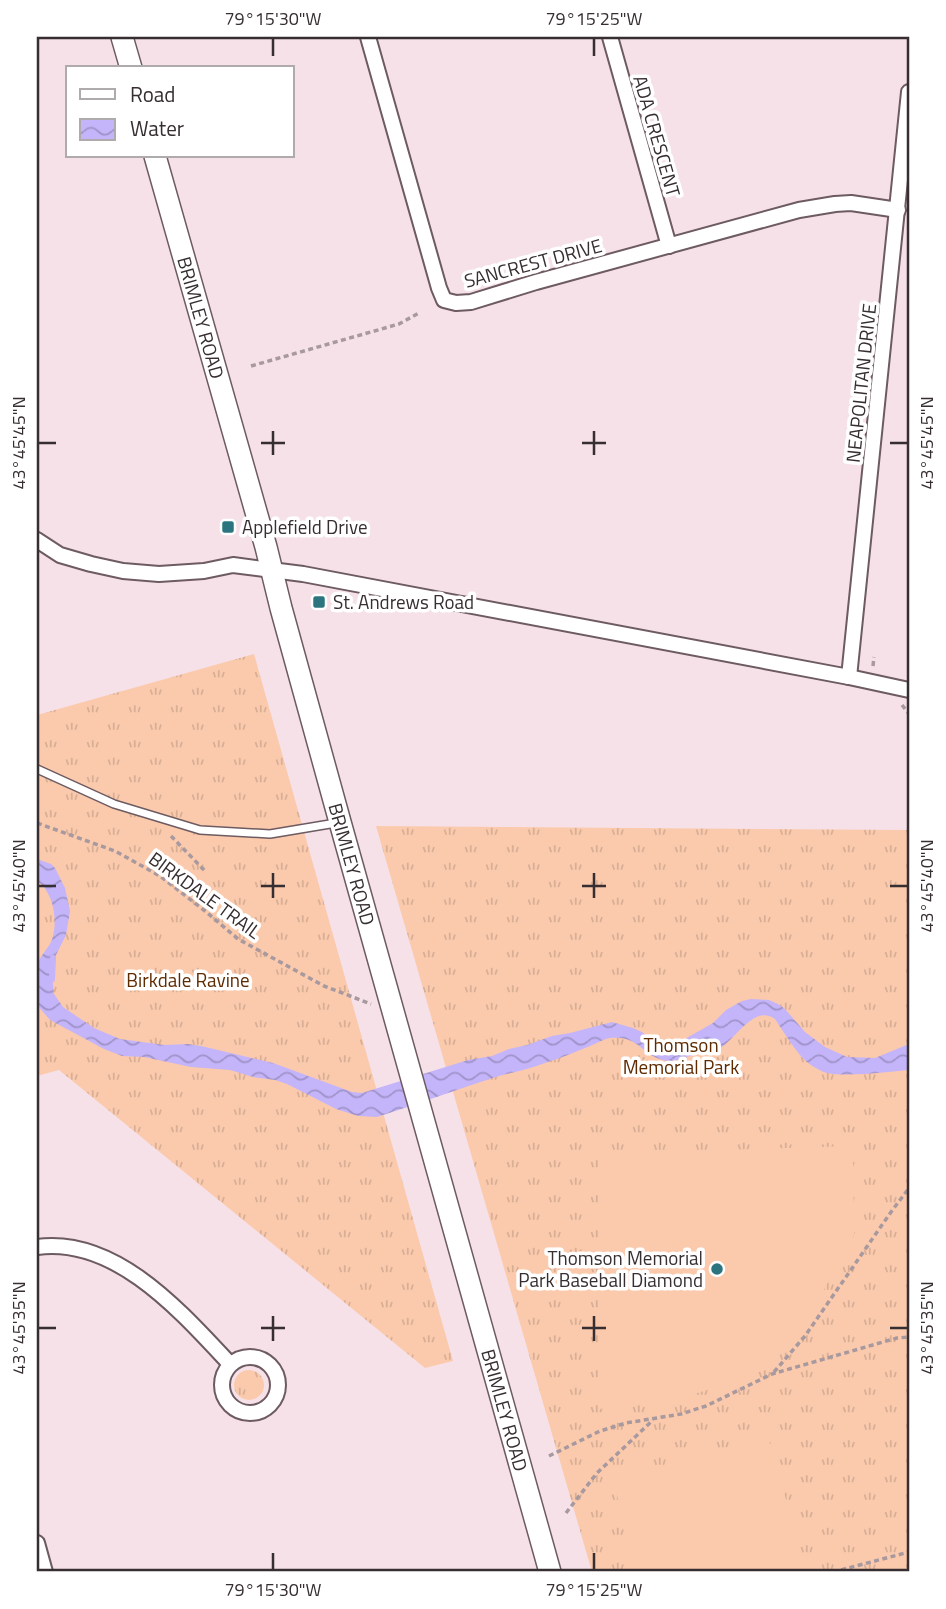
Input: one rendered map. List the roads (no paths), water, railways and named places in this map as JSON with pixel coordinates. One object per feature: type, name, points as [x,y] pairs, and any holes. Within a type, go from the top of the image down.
[{"type":"main road","points":[[122,37],[130,66]]},
{"type":"main road","name":"BRIMLEY ROAD","points":[[156,158],[550,1572]]},
{"type":"street","name":"SANCREST DRIVE","points":[[368,37],[444,300],[456,303],[471,302],[819,206],[850,203],[898,210]]},
{"type":"street","name":"ADA CRESCENT","points":[[610,37],[668,246]]},
{"type":"street","name":"NEAPOLITAN DRIVE","points":[[849,677],[909,93]]},
{"type":"street","points":[[37,540],[60,555],[123,571],[159,574],[204,571],[233,565],[303,574],[909,690]]},
{"type":"street","points":[[37,1247],[77,1248],[104,1258],[155,1288],[230,1364]]},
{"type":"street","points":[[37,1543],[45,1572]]},
{"type":"lane","points":[[37,769],[114,804],[200,830],[270,834],[340,822]]},
{"type":"water","points":[[37,859],[55,868],[65,888],[70,911],[66,935],[51,965],[54,994],[63,1007],[94,1028],[120,1039],[164,1045],[201,1046],[273,1063],[352,1092],[362,1093],[552,1036],[612,1022],[642,1032],[656,1044],[668,1044],[683,1040],[713,1023],[726,1010],[751,999],[769,1000],[778,1004],[805,1032],[825,1047],[847,1057],[875,1058],[909,1044],[909,1070],[856,1074],[823,1072],[803,1058],[775,1019],[766,1015],[750,1021],[726,1044],[710,1053],[667,1061],[627,1039],[610,1038],[539,1065],[377,1117],[358,1116],[336,1109],[275,1080],[230,1070],[122,1056],[50,1020],[37,1005],[36,974],[38,963],[51,942],[55,917],[47,892],[37,881]]},
{"type":"waterway","points":[[52,979],[53,958]]},
{"type":"place","name":"Applefield Drive","points":[[228,527]]},
{"type":"place","name":"St. Andrews Road","points":[[319,602]]},
{"type":"place","name":"Thomson Memorial Park Baseball Diamond","points":[[717,1269]]},
{"type":"park label","name":"Birkdale Ravine","points":[[188,980]]},
{"type":"park label","name":"Thomson Memorial Park","points":[[681,1056]]}]
